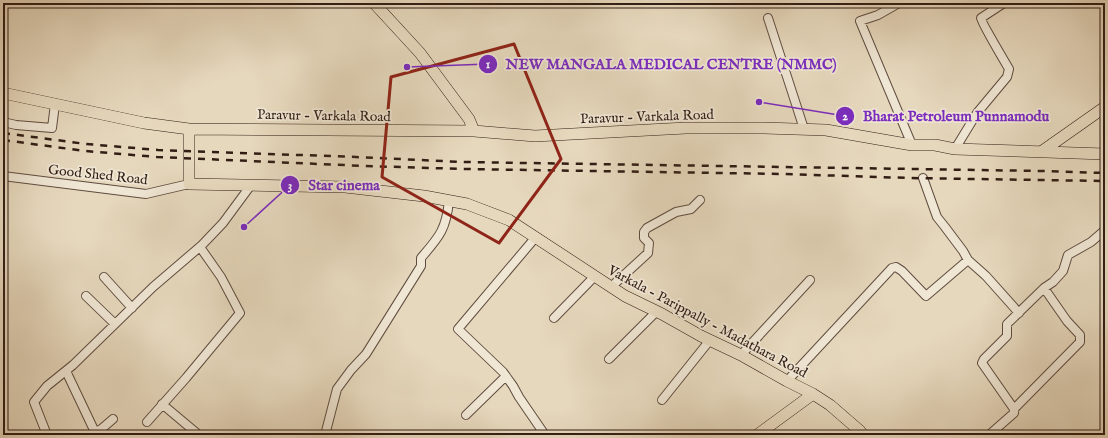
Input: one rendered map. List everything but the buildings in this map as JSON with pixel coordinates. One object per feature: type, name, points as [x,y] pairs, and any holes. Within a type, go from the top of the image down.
[{"type":"main road","points":[[374,3],[420,52],[469,119],[474,131]]},
{"type":"main road","points":[[3,93],[144,123],[189,129],[189,184]]},
{"type":"main road","points":[[1041,152],[1105,108]]},
{"type":"main road","name":"Paravur - Varkala Road","points":[[189,129],[474,131],[535,136],[686,128],[804,129],[826,130],[912,145],[935,145],[955,149],[1105,154]]},
{"type":"main road","name":"Varkala - Parippally - Madathara Road","points":[[189,184],[345,187],[424,196],[467,204],[509,220],[625,296],[657,311],[813,394],[830,405],[864,435]]},
{"type":"main road","points":[[757,435],[813,394]]},
{"type":"street","points":[[899,3],[878,15],[860,22],[912,145]]},
{"type":"street","points":[[955,149],[977,113],[1007,77],[1009,69],[987,29],[981,22],[981,18],[1004,3]]},
{"type":"street","points":[[768,18],[804,129]]},
{"type":"street","points":[[3,122],[16,125],[52,128],[55,104]]},
{"type":"street","name":"Good Shed Road","points":[[3,176],[146,194],[189,184]]},
{"type":"street","points":[[923,178],[937,216],[963,250],[968,260],[986,276],[1019,313]]},
{"type":"street","points":[[47,435],[34,402],[47,386],[66,371],[153,287],[200,247],[223,223],[250,185]]},
{"type":"street","points":[[611,287],[648,252],[649,243],[644,238],[644,232],[647,228],[676,212],[691,209],[700,200]]},
{"type":"street","points":[[325,435],[337,389],[351,370],[366,354],[421,266],[421,258],[441,235],[448,216],[449,201]]},
{"type":"street","points":[[1014,409],[982,363],[984,359],[1007,336],[1008,324],[1063,271],[1068,255],[1091,242],[1105,230]]},
{"type":"street","points":[[535,238],[458,329],[498,366],[545,435]]},
{"type":"street","points":[[147,422],[240,313],[221,277],[200,247]]},
{"type":"street","points":[[787,381],[892,268],[896,267],[902,271],[926,296],[968,260]]},
{"type":"street","points":[[104,277],[132,308]]},
{"type":"street","points":[[554,318],[594,277]]},
{"type":"street","points":[[741,355],[810,280]]},
{"type":"street","points":[[989,435],[1014,413],[1014,409],[1080,342],[1080,335],[1044,288]]},
{"type":"street","points":[[86,296],[115,324]]},
{"type":"street","points":[[609,359],[657,311]]},
{"type":"street","points":[[662,400],[710,340]]},
{"type":"street","points":[[66,371],[94,430],[99,431],[113,419]]},
{"type":"street","points":[[466,415],[506,376]]},
{"type":"street","points":[[162,404],[199,435]]},
{"type":"highlighted area","points":[[514,44],[561,159],[499,243],[382,177],[391,77]]},
{"type":"railway","points":[[3,133],[86,144],[158,150],[463,162],[1105,173]]},
{"type":"railway","points":[[3,140],[85,151],[157,157],[366,166],[1105,181]]},
{"type":"place","name":"NEW MANGALA MEDICAL CENTRE (NMMC)","points":[[407,67]]},
{"type":"place","name":"Bharat Petroleum Punnamodu","points":[[759,102]]},
{"type":"place","name":"Star cinema","points":[[244,227]]}]
